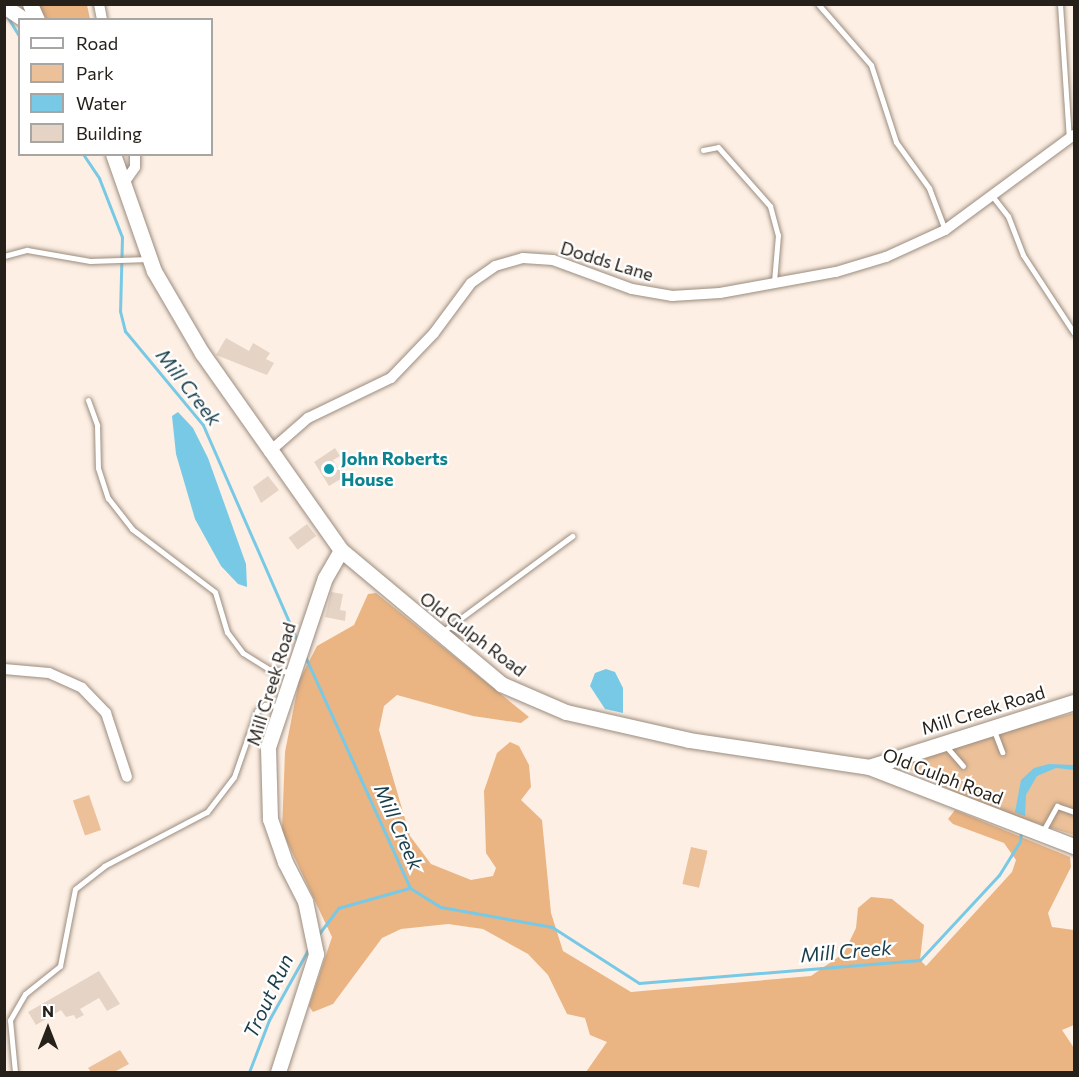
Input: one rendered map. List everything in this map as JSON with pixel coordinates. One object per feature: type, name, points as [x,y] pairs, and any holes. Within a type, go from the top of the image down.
[{"type":"street","points":[[30,4],[36,18]]},
{"type":"street","points":[[4,6],[22,18]]},
{"type":"street","name":"Dodds Lane","points":[[269,452],[308,418],[391,378],[413,357],[471,283],[509,261],[553,260],[632,289],[672,296],[774,284],[859,266],[945,230],[1072,137]]},
{"type":"street","name":"Old Gulph Road","points":[[113,156],[150,259],[202,353],[269,452],[341,550],[444,631],[501,684],[567,712],[689,740],[869,767],[1074,846]]},
{"type":"street","points":[[124,183],[135,167],[135,156]]},
{"type":"street","name":"Mill Creek Road","points":[[278,1072],[316,954],[305,901],[285,862],[270,819],[268,747],[297,667],[325,578],[341,550]]},
{"type":"street","points":[[4,669],[49,674],[81,688],[106,713],[128,777]]},
{"type":"street","name":"Mill Creek Road","points":[[869,767],[1074,702]]},
{"type":"lane","points":[[818,4],[871,65],[896,142],[929,188],[945,230]]},
{"type":"lane","points":[[1060,4],[1072,137]]},
{"type":"lane","points":[[703,150],[718,147],[770,206],[778,235],[774,284]]},
{"type":"lane","points":[[993,197],[1008,216],[1023,255],[1074,333]]},
{"type":"lane","points":[[4,256],[27,250],[113,260],[150,259]]},
{"type":"lane","points":[[88,400],[97,424],[102,488],[120,514],[144,539],[215,592],[227,632],[243,653],[269,669],[297,667]]},
{"type":"lane","points":[[444,631],[572,536]]},
{"type":"lane","points":[[444,631],[464,634]]},
{"type":"lane","points":[[15,1072],[10,1020],[25,994],[60,966],[75,889],[104,866],[207,812],[234,777],[257,711],[265,705],[282,707]]},
{"type":"lane","points":[[993,728],[1002,752]]},
{"type":"lane","points":[[943,743],[963,766]]},
{"type":"lane","points":[[1029,830],[1057,806],[1074,812]]},
{"type":"green space","points":[[1074,713],[1074,835],[983,806],[898,764],[903,757]]},
{"type":"green space","points":[[89,795],[101,830],[85,836],[73,801]]},
{"type":"green space","points":[[691,847],[708,851],[699,888],[682,884]]},
{"type":"green space","points":[[120,1050],[129,1064],[114,1072],[91,1072],[88,1068]]},
{"type":"shaded area","points":[[38,5],[87,5],[90,18],[45,18]]},
{"type":"shaded area","points":[[376,593],[529,717],[521,723],[473,716],[397,695],[384,706],[379,730],[410,836],[431,864],[471,880],[493,876],[496,868],[486,853],[484,791],[497,753],[510,742],[519,746],[529,765],[531,787],[521,800],[542,820],[551,913],[563,951],[631,992],[811,976],[844,953],[856,928],[858,908],[871,897],[892,899],[924,925],[920,960],[926,966],[1012,872],[1016,860],[1004,843],[953,824],[948,819],[955,810],[1070,857],[1071,867],[1048,913],[1052,927],[1074,930],[1074,1025],[1062,1030],[1074,1048],[1074,1072],[586,1072],[607,1042],[590,1035],[585,1018],[567,1014],[548,975],[528,954],[483,929],[448,924],[401,929],[382,938],[333,1004],[313,1012],[309,1006],[332,937],[282,831],[285,752],[299,681],[317,646],[354,625],[368,594]]},
{"type":"water","points":[[178,412],[193,428],[208,458],[246,564],[247,587],[238,584],[221,566],[195,519],[176,454],[172,416]]},
{"type":"water","points":[[606,669],[615,672],[623,688],[623,713],[605,709],[590,686],[595,673]]},
{"type":"water","points":[[1049,764],[1074,765],[1074,770],[1056,768],[1037,776],[1026,795],[1025,816],[1015,812],[1021,780],[1034,768]]},
{"type":"building","points":[[226,338],[249,351],[253,343],[270,353],[266,359],[274,363],[267,375],[216,355]]},
{"type":"building","name":"John Roberts House","points":[[335,448],[340,456],[333,460],[344,477],[329,486],[314,462]]},
{"type":"building","points":[[268,476],[279,490],[261,503],[253,487]]},
{"type":"building","points":[[307,524],[316,536],[298,550],[289,538]]},
{"type":"building","points":[[331,592],[343,594],[340,610],[346,611],[345,621],[325,617]]},
{"type":"building","points":[[99,971],[120,1004],[107,1011],[99,998],[80,1009],[84,1015],[76,1019],[74,1015],[66,1017],[61,1010],[36,1025],[28,1012]]},
{"type":"waterway","name":"Mill Creek","points":[[7,16],[18,35]]},
{"type":"waterway","name":"Mill Creek","points":[[84,156],[99,178],[122,237],[120,311],[125,331],[203,425],[297,640]]},
{"type":"waterway","name":"Mill Creek","points":[[304,654],[410,888],[441,907],[552,927],[639,983],[920,960],[999,875],[1020,842],[1021,830]]},
{"type":"waterway","name":"Trout Run","points":[[318,935],[338,908],[409,888]]},
{"type":"waterway","name":"Trout Run","points":[[249,1072],[269,1020],[309,948]]},
{"type":"place","name":"John Roberts House","points":[[329,469]]}]
